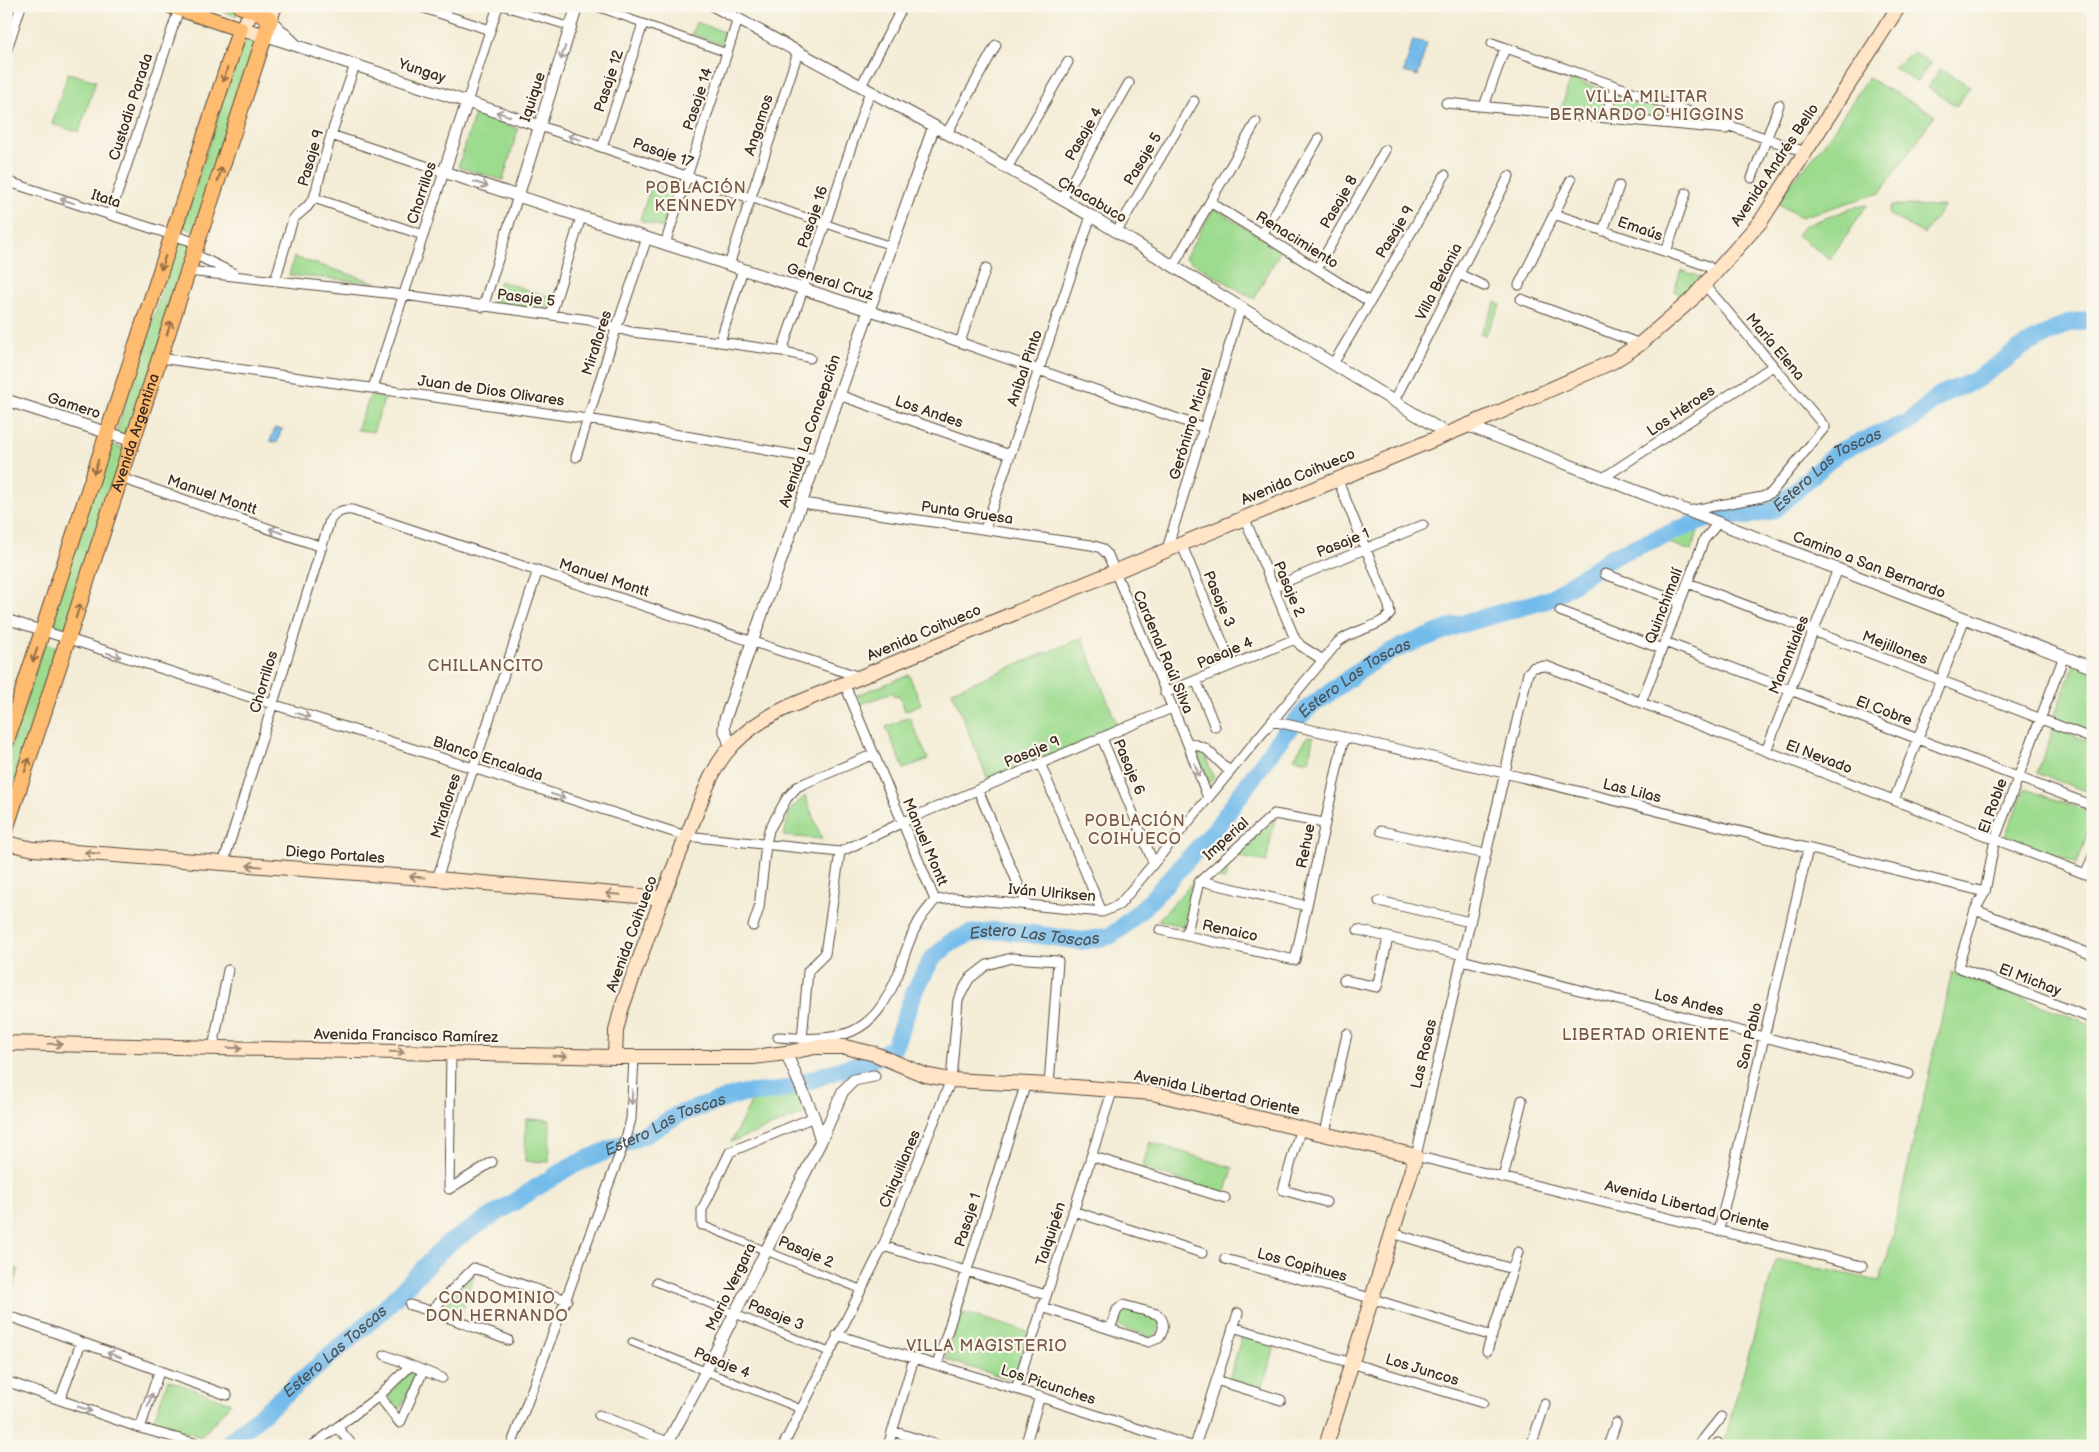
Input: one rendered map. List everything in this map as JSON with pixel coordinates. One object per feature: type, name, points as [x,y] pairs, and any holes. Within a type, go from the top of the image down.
[{"type":"main road","name":"Avenida Andrés Bello","points":[[1446,433],[1591,373],[1640,344],[1679,311],[1761,221],[1899,6]]},
{"type":"main road","points":[[175,8],[264,35]]},
{"type":"main road","points":[[240,29],[251,8],[272,13]]},
{"type":"main road","name":"Avenida Argentina","points":[[6,828],[272,13]]},
{"type":"main road","name":"Avenida Argentina","points":[[6,742],[240,29]]},
{"type":"main road","name":"Avenida Coihueco","points":[[615,1057],[618,1021],[686,836],[712,775],[731,747],[747,732],[766,718],[844,683],[1446,433]]},
{"type":"main road","name":"Diego Portales","points":[[6,843],[34,849],[662,898]]},
{"type":"main road","name":"Avenida Francisco Ramírez","points":[[6,1043],[615,1057],[753,1057],[786,1053],[803,1044]]},
{"type":"main road","name":"Avenida Libertad Oriente","points":[[803,1044],[822,1047],[845,1047],[875,1054],[925,1075],[951,1080],[1113,1089],[1172,1097],[1416,1156]]},
{"type":"main road","name":"Las Rosas","points":[[1326,1446],[1416,1156]]},
{"type":"street","points":[[6,52],[21,6]]},
{"type":"street","points":[[418,6],[490,30]]},
{"type":"street","points":[[500,6],[571,27]]},
{"type":"street","name":"Chorrillos","points":[[373,388],[490,30],[500,6]]},
{"type":"street","name":"Iquique","points":[[518,196],[577,6]]},
{"type":"street","points":[[594,6],[727,53]]},
{"type":"street","name":"Chacabuco","points":[[714,6],[947,133],[1117,231],[1446,433]]},
{"type":"street","name":"Custodio Parada","points":[[110,215],[175,8]]},
{"type":"street","points":[[865,88],[902,8]]},
{"type":"street","name":"Yungay","points":[[272,13],[296,45]]},
{"type":"street","name":"Pasaje 14","points":[[665,244],[738,19]]},
{"type":"street","name":"Pasaje 12","points":[[602,147],[642,24]]},
{"type":"street","name":"Yungay","points":[[264,35],[540,126]]},
{"type":"street","points":[[1492,43],[1805,152]]},
{"type":"street","points":[[947,133],[996,45]]},
{"type":"street","points":[[1484,106],[1505,48]]},
{"type":"street","name":"Angamos","points":[[729,264],[798,52]]},
{"type":"street","points":[[1007,168],[1068,62]]},
{"type":"street","name":"Pasaje 9","points":[[274,281],[293,219],[308,207],[314,198],[355,65]]},
{"type":"street","name":"Pasaje 4","points":[[1062,199],[1129,83]]},
{"type":"street","points":[[1605,118],[1616,86]]},
{"type":"street","name":"Pasaje 16","points":[[782,351],[825,223],[865,88]]},
{"type":"street","name":"Pasaje 5","points":[[1117,231],[1194,101]]},
{"type":"street","points":[[1446,103],[1741,130]]},
{"type":"street","points":[[1752,178],[1779,105]]},
{"type":"street","points":[[1172,266],[1256,122]]},
{"type":"street","name":"Pasaje 17","points":[[540,126],[891,246]]},
{"type":"street","name":"Avenida La Concepción","points":[[731,747],[724,729],[725,719],[934,126]]},
{"type":"street","points":[[332,135],[444,172]]},
{"type":"street","points":[[1262,235],[1319,138]]},
{"type":"street","name":"Pasaje 8","points":[[1317,269],[1385,150]]},
{"type":"street","name":"General Cruz","points":[[444,172],[803,288],[1204,428]]},
{"type":"street","name":"Pasaje 9","points":[[1370,302],[1444,175]]},
{"type":"street","name":"Villa Betania","points":[[1394,401],[1509,176]]},
{"type":"street","points":[[1519,285],[1571,180]]},
{"type":"street","name":"Itata","points":[[6,181],[172,235],[195,248]]},
{"type":"street","points":[[1603,231],[1619,186]]},
{"type":"street","points":[[1666,252],[1686,194]]},
{"type":"street","points":[[483,307],[518,196]]},
{"type":"street","points":[[314,198],[423,235]]},
{"type":"street","name":"Renacimiento","points":[[1210,202],[1370,302]]},
{"type":"street","name":"Emaús","points":[[1554,214],[1708,266],[1709,280]]},
{"type":"street","name":"Aníbal Pinto","points":[[985,530],[1091,216]]},
{"type":"street","points":[[551,315],[581,217]]},
{"type":"street","name":"Miraflores","points":[[576,457],[647,238]]},
{"type":"street","name":"Pasaje 5","points":[[195,248],[238,276]]},
{"type":"street","points":[[960,342],[986,268]]},
{"type":"street","points":[[720,342],[743,269]]},
{"type":"street","name":"Pasaje 5","points":[[188,271],[404,295],[588,320],[632,332],[782,351],[810,358]]},
{"type":"street","points":[[1459,274],[1484,286]]},
{"type":"street","name":"María Elena","points":[[1692,513],[1762,497],[1771,493],[1825,427],[1773,366],[1709,280]]},
{"type":"street","points":[[1521,299],[1640,344]]},
{"type":"street","points":[[1333,364],[1370,302]]},
{"type":"street","name":"Gerónimo Michel","points":[[1167,549],[1241,307]]},
{"type":"street","name":"Juan de Dios Olivares","points":[[160,358],[588,419],[817,459]]},
{"type":"street","name":"Los Héroes","points":[[1603,478],[1773,366]]},
{"type":"street","name":"Los Andes","points":[[838,395],[1010,455]]},
{"type":"street","name":"Gamero","points":[[6,400],[133,441]]},
{"type":"street","name":"Camino a San Bernardo","points":[[1466,426],[2093,668]]},
{"type":"street","name":"Manuel Montt","points":[[121,478],[322,547]]},
{"type":"street","points":[[1337,478],[1366,548]]},
{"type":"street","name":"Punta Gruesa","points":[[802,503],[1096,546],[1108,555],[1114,571]]},
{"type":"street","name":"Manuel Montt","points":[[339,511],[352,510],[860,677]]},
{"type":"street","name":"Chorrillos","points":[[223,864],[330,520],[339,511]]},
{"type":"street","name":"Pasaje 2","points":[[1244,517],[1295,639],[1301,646],[1323,660]]},
{"type":"street","name":"Quinchimalí","points":[[1640,703],[1704,540],[1714,521]]},
{"type":"street","name":"Pasaje 1","points":[[1273,587],[1423,525]]},
{"type":"street","name":"Pasaje 3","points":[[1181,543],[1232,665]]},
{"type":"street","name":"Iván Ulriksen","points":[[935,900],[955,898],[1102,912],[1119,905],[1153,862],[1344,637],[1384,620],[1390,614],[1389,606],[1366,548]]},
{"type":"street","name":"Manantiales","points":[[1766,751],[1838,569]]},
{"type":"street","name":"Miraflores","points":[[436,879],[538,570]]},
{"type":"street","name":"Cardenal Raúl Silva","points":[[1114,571],[1187,742],[1208,798]]},
{"type":"street","points":[[1605,574],[1680,602]]},
{"type":"street","name":"Mejillones","points":[[1688,583],[2093,739]]},
{"type":"street","name":"El Cobre","points":[[1560,611],[1790,690],[2093,806]]},
{"type":"street","points":[[1894,800],[1965,618]]},
{"type":"street","name":"Blanco Encalada","points":[[6,620],[686,836],[840,852]]},
{"type":"street","name":"Pasaje 4","points":[[1166,693],[1295,639]]},
{"type":"street","name":"El Roble","points":[[1958,967],[1975,910],[1985,892],[1995,839],[2064,656]]},
{"type":"street","name":"El Nevado","points":[[1534,667],[1546,666],[2089,876]]},
{"type":"street","name":"Las Rosas","points":[[1416,1156],[1526,676],[1534,667]]},
{"type":"street","points":[[1196,680],[1215,727]]},
{"type":"street","name":"Manuel Montt","points":[[844,683],[935,900]]},
{"type":"street","name":"Pasaje 9","points":[[903,823],[1172,708]]},
{"type":"street","name":"Las Lilas","points":[[1272,721],[1504,773],[1985,892]]},
{"type":"street","name":"Rehue","points":[[1295,960],[1344,737]]},
{"type":"street","name":"Pasaje 6","points":[[1102,738],[1153,862]]},
{"type":"street","points":[[1187,742],[1205,748],[1230,772]]},
{"type":"street","points":[[753,926],[760,902],[766,844],[770,830],[781,809],[797,787],[874,754]]},
{"type":"street","points":[[1040,763],[1102,912]]},
{"type":"street","points":[[978,790],[1027,905]]},
{"type":"street","name":"Imperial","points":[[1186,936],[1201,881],[1274,814],[1324,823]]},
{"type":"street","points":[[803,1044],[808,971],[825,954],[840,852],[903,823]]},
{"type":"street","points":[[1381,831],[1486,854]]},
{"type":"street","name":"San Pablo","points":[[1719,1230],[1808,849]]},
{"type":"street","points":[[2089,876],[2093,856]]},
{"type":"street","points":[[1201,881],[1307,906]]},
{"type":"street","points":[[778,1037],[803,1044],[838,1037],[865,1024],[877,1013],[886,1000],[917,925],[935,900]]},
{"type":"street","points":[[1379,901],[1470,922]]},
{"type":"street","points":[[1975,910],[2093,955]]},
{"type":"street","name":"Renaico","points":[[1160,930],[1295,960]]},
{"type":"street","name":"Los Andes","points":[[1358,930],[1909,1074]]},
{"type":"street","points":[[1344,980],[1377,987],[1388,938]]},
{"type":"street","name":"Chiquillanes","points":[[783,1446],[882,1246],[951,1080],[958,1000],[969,979],[987,965],[1011,958],[1058,961],[1049,1085]]},
{"type":"street","name":"El Michay","points":[[1958,967],[2093,1019]]},
{"type":"street","points":[[212,1048],[228,970]]},
{"type":"street","points":[[1325,1133],[1347,1034]]},
{"type":"street","points":[[786,1053],[814,1117],[821,1140]]},
{"type":"street","points":[[451,1054],[449,1189],[492,1162]]},
{"type":"street","points":[[511,1446],[627,1135],[631,1119],[634,1057]]},
{"type":"street","name":"Mario Vergara","points":[[671,1444],[846,1086],[854,1080],[874,1076]]},
{"type":"street","name":"Pasaje 1","points":[[937,1365],[1026,1083]]},
{"type":"street","name":"Talquipén","points":[[1016,1389],[1113,1089]]},
{"type":"street","points":[[1504,1178],[1522,1100]]},
{"type":"street","name":"Pasaje 2","points":[[814,1117],[730,1152],[702,1210],[702,1225],[860,1289]]},
{"type":"street","points":[[1301,1127],[1283,1190],[1326,1202]]},
{"type":"street","points":[[1091,1156],[1225,1198]]},
{"type":"street","name":"Avenida Libertad Oriente","points":[[1416,1156],[1862,1266]]},
{"type":"street","points":[[1073,1211],[1202,1253]]},
{"type":"street","points":[[1392,1233],[1512,1269]]},
{"type":"street","points":[[882,1246],[1046,1295]]},
{"type":"street","points":[[1487,1351],[1518,1252]]},
{"type":"street","name":"Los Copihues","points":[[1224,1259],[1372,1299],[1492,1336]]},
{"type":"street","points":[[431,1311],[474,1268],[567,1300]]},
{"type":"street","name":"Pasaje 3","points":[[656,1282],[830,1352]]},
{"type":"street","points":[[410,1305],[508,1340]]},
{"type":"street","points":[[1042,1307],[1110,1329],[1152,1342],[1160,1336],[1164,1323],[1157,1314],[1123,1305],[1117,1310],[1110,1329]]},
{"type":"street","points":[[1195,1446],[1238,1313]]},
{"type":"street","points":[[6,1316],[227,1395]]},
{"type":"street","name":"Los Juncos","points":[[1233,1327],[1484,1403]]},
{"type":"street","name":"Los Picunches","points":[[838,1336],[1040,1396],[1191,1446]]},
{"type":"street","name":"Pasaje 4","points":[[632,1342],[801,1409]]},
{"type":"street","points":[[60,1400],[81,1343]]},
{"type":"street","points":[[385,1355],[442,1378]]},
{"type":"street","points":[[888,1446],[914,1358]]},
{"type":"street","points":[[312,1446],[378,1396],[410,1366]]},
{"type":"street","points":[[378,1396],[400,1423],[422,1371]]},
{"type":"street","points":[[140,1428],[159,1372]]},
{"type":"street","points":[[1216,1380],[1281,1400]]},
{"type":"street","points":[[6,1381],[140,1428],[205,1446]]},
{"type":"street","points":[[1025,1446],[1040,1396]]},
{"type":"street","points":[[1531,1446],[1545,1404]]},
{"type":"street","points":[[600,1415],[671,1444]]},
{"type":"street","points":[[1698,1446],[1721,1417]]},
{"type":"street","points":[[1608,1446],[1616,1423]]},
{"type":"street","points":[[337,1427],[353,1446]]},
{"type":"street","points":[[892,1431],[940,1446]]},
{"type":"green space","points":[[207,6],[228,6],[239,10],[236,16]]},
{"type":"green space","points":[[696,22],[730,34],[726,46],[692,34]]},
{"type":"green space","points":[[245,36],[258,40],[197,232],[182,227]]},
{"type":"green space","points":[[1914,52],[1930,63],[1917,82],[1893,67]]},
{"type":"green space","points":[[1940,69],[1970,86],[1957,106],[1928,88]]},
{"type":"green space","points":[[68,73],[96,81],[79,132],[52,124]]},
{"type":"green space","points":[[1570,78],[1609,92],[1603,112],[1562,107]]},
{"type":"green space","points":[[1868,78],[1935,115],[1880,193],[1801,217],[1777,203],[1780,196],[1824,144]]},
{"type":"green space","points":[[1618,94],[1674,114],[1672,119],[1611,113]]},
{"type":"green space","points":[[475,114],[518,129],[503,180],[458,167]]},
{"type":"green space","points":[[653,180],[676,187],[663,228],[640,220]]},
{"type":"green space","points":[[1867,205],[1830,259],[1797,235],[1804,226],[1855,207]]},
{"type":"green space","points":[[1891,205],[1944,206],[1924,234],[1888,214]]},
{"type":"green space","points":[[1214,208],[1281,250],[1254,299],[1185,258]]},
{"type":"green space","points":[[179,239],[193,244],[129,438],[116,433]]},
{"type":"green space","points":[[294,257],[377,283],[289,275]]},
{"type":"green space","points":[[1681,270],[1700,277],[1685,295],[1674,291]]},
{"type":"green space","points":[[500,281],[550,297],[547,311],[492,304]]},
{"type":"green space","points":[[1496,302],[1501,305],[1485,335],[1480,333]]},
{"type":"green space","points":[[370,396],[385,397],[373,432],[357,430]]},
{"type":"green space","points":[[109,444],[125,449],[66,630],[49,624]]},
{"type":"green space","points":[[1699,529],[1691,551],[1664,541]]},
{"type":"green space","points":[[1082,638],[1119,729],[989,782],[952,691]]},
{"type":"green space","points":[[45,643],[60,648],[6,809],[6,760]]},
{"type":"green space","points":[[2075,662],[2093,669],[2093,731],[2054,717]]},
{"type":"green space","points":[[909,675],[921,704],[905,711],[899,695],[894,696],[893,692],[859,705],[855,696]]},
{"type":"green space","points":[[909,717],[928,759],[904,769],[886,727]]},
{"type":"green space","points":[[2054,728],[2093,743],[2093,794],[2037,773]]},
{"type":"green space","points":[[1308,736],[1313,737],[1309,761],[1294,758]]},
{"type":"green space","points":[[1196,750],[1203,750],[1214,778],[1209,783]]},
{"type":"green space","points":[[2025,789],[2093,813],[2077,864],[2005,835]]},
{"type":"green space","points":[[805,796],[822,839],[784,836],[790,810]]},
{"type":"green space","points":[[1275,818],[1266,862],[1235,856]]},
{"type":"green space","points":[[1229,862],[1225,880],[1213,878]]},
{"type":"green space","points":[[1197,878],[1184,927],[1158,920]]},
{"type":"green space","points":[[1952,972],[2093,1025],[2093,1446],[1739,1446],[1724,1440],[1776,1259],[1879,1281],[1886,1263]]},
{"type":"green space","points":[[799,1094],[806,1113],[731,1142],[752,1101]]},
{"type":"green space","points":[[526,1119],[550,1120],[549,1162],[525,1161]]},
{"type":"green space","points":[[1150,1142],[1233,1168],[1225,1194],[1142,1168]]},
{"type":"green space","points":[[6,1266],[19,1270],[6,1304]]},
{"type":"green space","points":[[475,1274],[460,1316],[439,1309]]},
{"type":"green space","points":[[1127,1309],[1157,1318],[1160,1323],[1156,1334],[1151,1337],[1121,1327],[1118,1324],[1122,1310]]},
{"type":"green space","points":[[961,1312],[1028,1332],[1013,1380],[946,1360]]},
{"type":"green space","points":[[1243,1333],[1276,1343],[1262,1389],[1229,1379]]},
{"type":"green space","points":[[410,1372],[417,1375],[399,1411],[386,1396]]},
{"type":"green space","points":[[168,1380],[231,1403],[201,1437],[153,1421]]},
{"type":"water","points":[[1413,40],[1427,43],[1418,76],[1404,72]]},
{"type":"water","points":[[275,428],[283,429],[277,443],[270,441]]},
{"type":"waterway","name":"Estero Las Toscas","points":[[225,1446],[382,1311],[446,1245],[569,1167],[648,1133],[679,1114],[740,1094],[778,1091],[798,1085],[871,1060],[894,1047],[914,993],[931,960],[950,943],[969,934],[993,931],[1009,931],[1082,941],[1110,936],[1148,903],[1217,827],[1283,735],[1307,709],[1373,661],[1396,649],[1458,625],[1550,599],[1613,556],[1690,525],[1722,514],[1747,516],[1774,510],[1838,452],[1908,423],[1940,395],[1976,380],[2024,346],[2068,323],[2093,319]]},
{"type":"district","name":"VILLA MILITAR BERNARDO O'HIGGINS","points":[[1647,106]]},
{"type":"district","name":"POBLACIÓN KENNEDY","points":[[696,197]]},
{"type":"district","name":"CHILLANCITO","points":[[486,666]]},
{"type":"district","name":"POBLACIÓN COIHUECO","points":[[1135,830]]},
{"type":"district","name":"LIBERTAD ORIENTE","points":[[1646,1035]]},
{"type":"district","name":"CONDOMINIO DON HERNANDO","points":[[497,1307]]},
{"type":"district","name":"VILLA MAGISTERIO","points":[[987,1346]]}]
